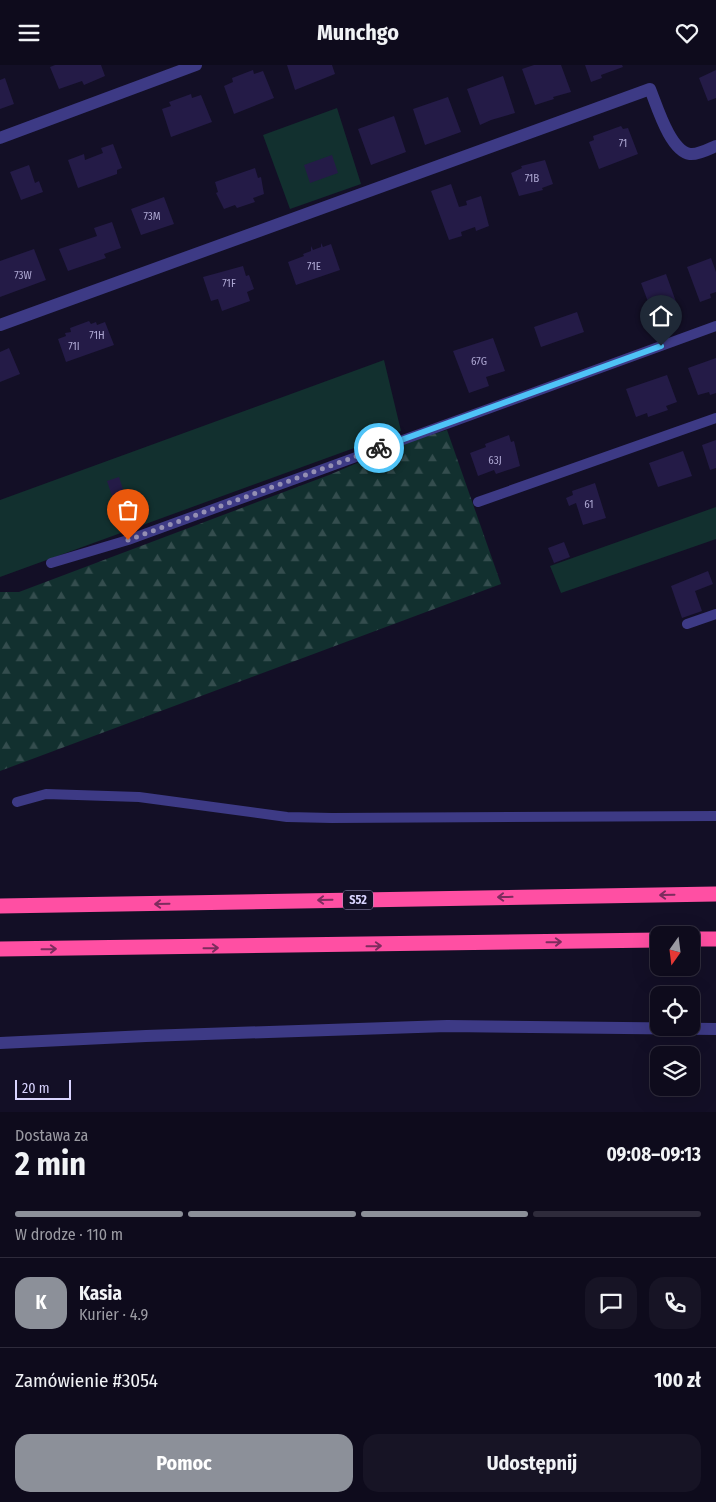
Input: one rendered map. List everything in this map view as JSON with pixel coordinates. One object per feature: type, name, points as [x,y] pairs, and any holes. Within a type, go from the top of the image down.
[{"type":"highway","name":"S52","points":[[0,906],[716,894]]},
{"type":"highway","points":[[700,939],[716,939]]},
{"type":"highway","points":[[0,949],[650,940]]},
{"type":"street","points":[[0,138],[196,65]]},
{"type":"street","points":[[0,325],[650,89],[672,140],[679,149],[690,154],[716,146]]},
{"type":"street","points":[[0,1043],[447,1026],[716,1029]]},
{"type":"lane","points":[[51,563],[128,540],[716,326]]},
{"type":"lane","points":[[478,503],[716,418]]},
{"type":"lane","points":[[687,623],[716,614]]},
{"type":"lane","points":[[17,802],[46,794],[139,797],[287,817],[332,818],[716,816]]},
{"type":"green space","points":[[337,108],[361,184],[290,209],[263,135]]},
{"type":"green space","points":[[384,360],[401,431],[0,577],[0,500]]},
{"type":"green space","points":[[447,430],[501,584],[0,771],[0,592],[19,592],[329,475],[404,443]]},
{"type":"green space","points":[[716,507],[716,539],[561,593],[550,566]]},
{"type":"building","points":[[55,65],[101,65],[105,76],[84,85],[82,81],[59,89],[50,67]]},
{"type":"building","points":[[287,65],[332,65],[335,74],[295,90]]},
{"type":"building","points":[[534,65],[561,65],[571,92],[535,105],[522,69]]},
{"type":"building","points":[[585,65],[622,65],[623,67],[601,75],[602,78],[591,82]]},
{"type":"building","points":[[253,70],[254,74],[263,71],[274,98],[234,114],[224,86],[233,82],[232,78]]},
{"type":"building","points":[[716,70],[716,98],[708,101],[699,78]]},
{"type":"building","points":[[503,76],[515,113],[480,125],[467,89]]},
{"type":"building","points":[[5,78],[14,104],[0,109],[0,80]]},
{"type":"building","points":[[191,94],[192,98],[201,95],[212,122],[171,137],[162,109],[171,106],[169,102]]},
{"type":"building","points":[[448,97],[461,132],[425,145],[413,109]]},
{"type":"building","points":[[394,116],[406,152],[371,165],[358,129]]},
{"type":"building","points":[[621,126],[623,129],[628,128],[638,154],[599,169],[589,142],[594,140],[593,136]]},
{"type":"building","points":[[113,144],[122,168],[117,170],[117,174],[78,188],[68,160],[84,154],[85,160],[103,153],[101,148]]},
{"type":"building","points":[[332,155],[338,173],[310,183],[304,165]]},
{"type":"building","points":[[545,160],[553,184],[542,188],[543,190],[519,196],[511,173],[522,168],[521,166]]},
{"type":"building","points":[[29,165],[35,183],[39,181],[43,192],[21,200],[10,172]]},
{"type":"building","points":[[255,168],[258,178],[261,177],[264,194],[253,198],[255,202],[237,208],[235,205],[224,209],[216,193],[218,192],[215,182]]},
{"type":"building","points":[[451,184],[459,207],[467,205],[466,201],[481,196],[489,226],[476,231],[475,227],[461,232],[462,236],[449,240],[431,191]]},
{"type":"building","points":[[164,197],[174,224],[141,235],[131,209]]},
{"type":"building","points":[[112,222],[121,248],[104,254],[106,258],[68,271],[59,249],[97,236],[94,228]]},
{"type":"building","points":[[321,243],[323,247],[331,244],[340,270],[296,285],[288,262],[304,256],[303,254],[311,251],[311,246],[313,250],[321,247]]},
{"type":"building","points":[[34,249],[46,280],[0,297],[0,261]]},
{"type":"building","points":[[711,258],[716,272],[716,292],[710,294],[711,298],[700,302],[687,267]]},
{"type":"building","points":[[243,266],[246,276],[249,275],[254,289],[247,292],[250,301],[222,311],[218,299],[211,301],[203,277]]},
{"type":"building","points":[[666,274],[679,310],[668,314],[666,310],[653,315],[641,283]]},
{"type":"building","points":[[577,312],[584,332],[541,347],[534,327]]},
{"type":"building","points":[[89,321],[91,324],[96,322],[97,325],[105,322],[114,345],[66,362],[58,339],[66,336],[65,333],[71,332],[70,328]]},
{"type":"building","points":[[493,338],[505,371],[486,377],[489,386],[469,393],[453,351]]},
{"type":"building","points":[[9,348],[20,374],[0,382],[0,352]]},
{"type":"building","points":[[716,358],[716,393],[710,395],[709,392],[698,395],[688,368]]},
{"type":"building","points":[[667,375],[677,402],[666,406],[668,410],[648,417],[647,413],[636,417],[626,389]]},
{"type":"building","points":[[509,435],[511,442],[514,441],[520,466],[496,474],[494,470],[478,476],[470,453],[486,447],[485,444]]},
{"type":"building","points":[[716,440],[716,468],[710,470],[702,445]]},
{"type":"building","points":[[683,451],[692,476],[658,487],[649,463]]},
{"type":"building","points":[[119,477],[124,492],[112,496],[107,481]]},
{"type":"building","points":[[595,483],[606,518],[583,525],[576,503],[569,506],[566,498],[573,495],[572,491]]},
{"type":"building","points":[[564,542],[570,557],[554,563],[548,548]]},
{"type":"building","points":[[708,571],[713,584],[695,591],[702,611],[682,618],[671,586]]},
{"type":"way so far","points":[[128,540],[379,448]]},
{"type":"route","points":[[379,448],[661,346]]}]
